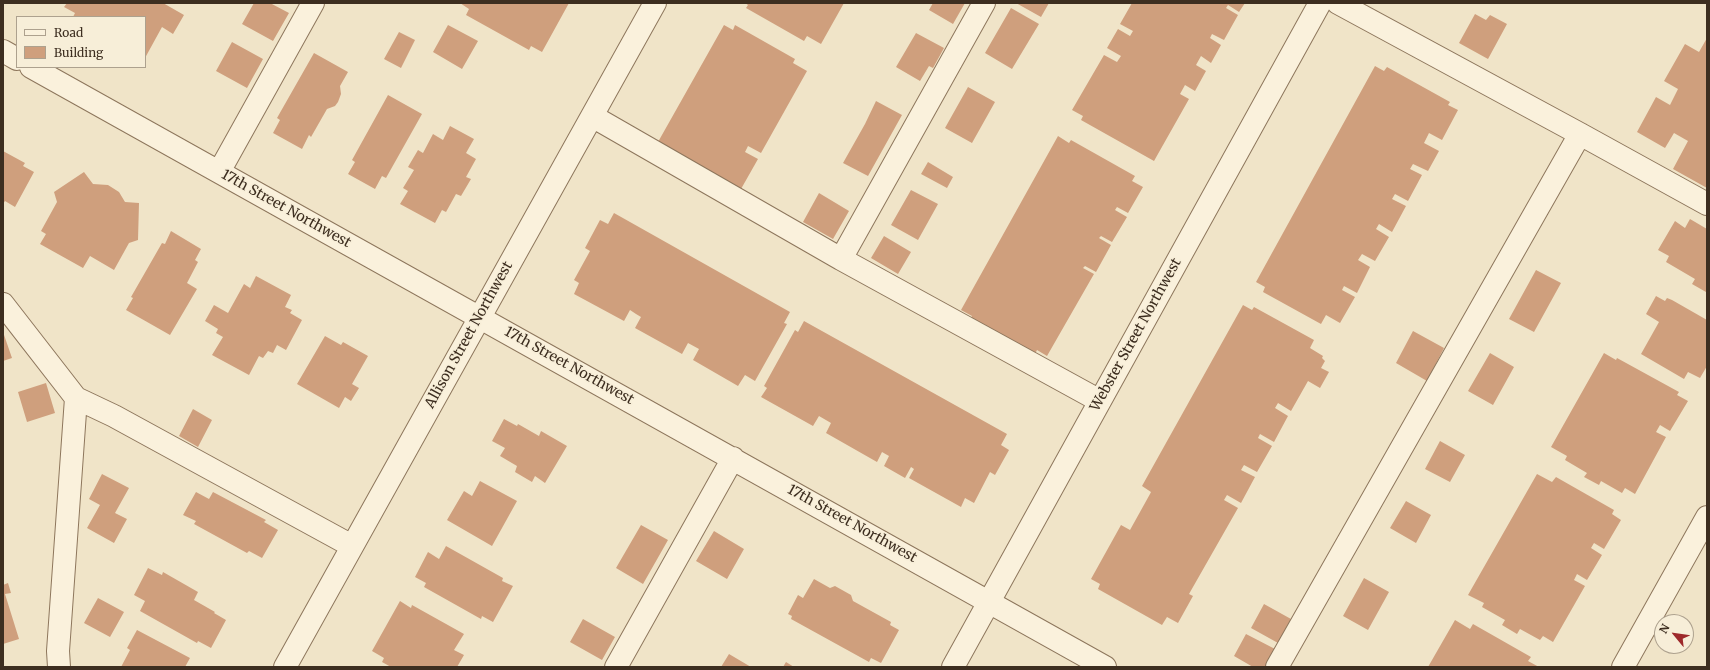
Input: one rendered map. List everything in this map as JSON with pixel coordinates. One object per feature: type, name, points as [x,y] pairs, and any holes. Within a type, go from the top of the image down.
[{"type":"street","points":[[219,172],[313,3]]},
{"type":"street","name":"Allison Street Northwest","points":[[284,667],[654,3]]},
{"type":"street","points":[[840,259],[984,3]]},
{"type":"street","name":"Webster Street Northwest","points":[[953,667],[1320,3]]},
{"type":"street","points":[[1338,3],[1707,204]]},
{"type":"street","points":[[3,51],[16,58]]},
{"type":"street","name":"17th Street Northwest","points":[[33,68],[1105,667]]},
{"type":"street","points":[[592,116],[840,259],[1100,401]]},
{"type":"street","points":[[1277,667],[1580,134]]},
{"type":"street","points":[[3,304],[76,398],[114,416],[352,546]]},
{"type":"street","points":[[59,667],[58,651],[76,398]]},
{"type":"street","points":[[616,667],[733,458]]},
{"type":"street","points":[[1623,667],[1707,517]]},
{"type":"building","points":[[67,3],[163,3],[184,15],[173,34],[162,27],[146,56],[146,16],[74,16],[75,13],[64,7]]},
{"type":"building","points":[[254,3],[270,3],[289,13],[273,41],[242,24]]},
{"type":"building","points":[[460,3],[569,3],[542,52],[531,46],[529,50],[466,15],[469,9]]},
{"type":"building","points":[[745,3],[844,3],[821,44],[807,36],[804,41],[746,8],[748,5]]},
{"type":"building","points":[[933,3],[965,3],[953,24],[929,10]]},
{"type":"building","points":[[1016,3],[1049,3],[1041,17]]},
{"type":"building","points":[[1132,3],[1245,3],[1239,12],[1228,5],[1226,8],[1238,15],[1224,40],[1212,34],[1210,38],[1221,45],[1211,63],[1201,56],[1196,65],[1206,71],[1195,91],[1185,85],[1180,94],[1189,99],[1154,161],[1081,120],[1083,116],[1072,110],[1104,55],[1117,62],[1121,56],[1107,48],[1118,29],[1130,36],[1133,31],[1120,24]]},
{"type":"building","points":[[1011,8],[1039,24],[1012,69],[985,53]]},
{"type":"building","points":[[1475,14],[1486,20],[1490,15],[1507,24],[1488,59],[1459,43]]},
{"type":"building","points":[[448,25],[478,41],[462,69],[433,52]]},
{"type":"building","points":[[724,25],[733,30],[735,25],[795,59],[793,63],[807,71],[761,153],[748,146],[745,152],[758,159],[741,189],[658,142]]},
{"type":"building","points":[[399,32],[415,40],[401,68],[384,59]]},
{"type":"building","points":[[916,33],[944,48],[933,68],[929,66],[920,81],[896,67]]},
{"type":"building","points":[[1707,38],[1707,188],[1673,169],[1688,141],[1674,133],[1665,148],[1637,132],[1656,97],[1670,105],[1678,89],[1664,81],[1685,44],[1699,52]]},
{"type":"building","points":[[232,42],[263,59],[247,88],[216,71]]},
{"type":"building","points":[[314,53],[348,72],[340,86],[341,94],[338,102],[335,106],[327,109],[311,137],[309,135],[302,149],[273,133],[280,120],[277,118]]},
{"type":"building","points":[[1375,66],[1384,71],[1387,67],[1450,102],[1448,105],[1458,110],[1442,140],[1429,133],[1424,143],[1439,151],[1428,171],[1413,164],[1410,169],[1422,175],[1408,201],[1395,194],[1392,199],[1406,206],[1392,232],[1379,224],[1376,229],[1389,237],[1375,261],[1362,254],[1358,260],[1370,267],[1357,293],[1344,286],[1342,290],[1355,297],[1340,323],[1326,315],[1321,324],[1263,292],[1265,287],[1256,282]]},
{"type":"building","points":[[968,87],[995,102],[972,143],[945,128]]},
{"type":"building","points":[[388,95],[422,114],[386,178],[382,176],[375,189],[348,174],[355,162],[352,160]]},
{"type":"building","points":[[876,101],[902,115],[868,176],[843,163]]},
{"type":"building","points":[[450,126],[474,139],[466,153],[476,159],[466,177],[471,179],[461,196],[456,194],[446,212],[442,210],[435,223],[400,204],[408,191],[403,188],[414,170],[408,167],[418,150],[423,153],[433,134],[443,140]]},
{"type":"building","points":[[1058,136],[1069,143],[1071,140],[1135,176],[1132,181],[1143,187],[1128,213],[1117,207],[1115,210],[1127,217],[1112,242],[1101,236],[1099,238],[1111,245],[1096,272],[1085,266],[1083,268],[1094,274],[1047,356],[1037,350],[1034,356],[970,320],[972,316],[961,310]]},
{"type":"building","points":[[3,151],[25,163],[23,166],[34,172],[15,207],[5,201],[3,204]]},
{"type":"building","points":[[928,162],[953,177],[947,188],[921,174]]},
{"type":"building","points":[[84,172],[93,184],[108,185],[119,192],[125,202],[139,203],[138,240],[129,243],[114,270],[90,256],[83,268],[40,244],[46,234],[41,231],[57,202],[54,192]]},
{"type":"building","points":[[911,190],[938,204],[918,240],[891,225]]},
{"type":"building","points":[[819,193],[849,211],[833,239],[803,222]]},
{"type":"building","points":[[614,213],[790,312],[784,323],[787,324],[755,381],[745,375],[738,386],[693,360],[699,349],[688,343],[682,354],[635,328],[641,317],[630,310],[624,321],[574,294],[579,283],[574,280],[590,251],[585,248],[600,220],[608,224]]},
{"type":"building","points":[[1690,219],[1707,229],[1706,292],[1692,284],[1695,279],[1666,262],[1669,256],[1658,250],[1675,221],[1685,228]]},
{"type":"building","points":[[171,231],[201,249],[195,260],[198,262],[187,283],[197,289],[170,335],[126,310],[133,298],[131,297],[162,243],[165,244]]},
{"type":"building","points":[[884,236],[911,252],[898,274],[871,258]]},
{"type":"building","points":[[1536,270],[1561,283],[1534,332],[1509,319]]},
{"type":"building","points":[[256,276],[291,295],[285,307],[292,310],[290,313],[302,320],[286,350],[277,345],[273,353],[268,351],[263,358],[259,356],[249,375],[212,355],[223,337],[216,333],[218,329],[205,321],[214,305],[228,313],[244,284],[250,288]]},
{"type":"building","points":[[1656,296],[1665,301],[1667,298],[1672,300],[1707,320],[1707,366],[1700,378],[1688,372],[1684,379],[1641,354],[1659,322],[1646,314]]},
{"type":"building","points":[[1243,305],[1252,310],[1254,307],[1314,340],[1310,348],[1323,356],[1322,358],[1325,361],[1321,368],[1329,372],[1320,388],[1308,381],[1291,411],[1278,403],[1275,408],[1288,416],[1274,442],[1260,434],[1258,438],[1272,446],[1257,472],[1244,465],[1241,470],[1255,477],[1241,503],[1227,495],[1224,500],[1238,508],[1189,594],[1193,596],[1178,623],[1167,617],[1162,625],[1098,589],[1100,584],[1091,579],[1121,525],[1130,530],[1150,494],[1151,492],[1142,486]]},
{"type":"building","points":[[804,321],[1007,434],[1001,445],[1009,450],[995,475],[990,472],[974,503],[965,498],[961,507],[909,478],[914,469],[911,467],[905,478],[884,466],[889,456],[882,452],[877,462],[826,433],[831,423],[819,416],[813,426],[761,397],[767,388],[764,386],[795,330],[798,332]]},
{"type":"building","points":[[1413,331],[1444,348],[1427,381],[1396,363]]},
{"type":"building","points":[[3,332],[12,358],[3,361]]},
{"type":"building","points":[[325,336],[341,345],[343,342],[368,356],[352,384],[359,388],[351,401],[345,397],[339,408],[297,384]]},
{"type":"building","points":[[1490,353],[1514,367],[1493,405],[1468,391]]},
{"type":"building","points":[[1604,353],[1616,360],[1617,358],[1679,392],[1677,395],[1688,401],[1670,431],[1660,425],[1656,432],[1666,437],[1635,494],[1625,488],[1622,493],[1601,481],[1599,485],[1584,477],[1587,473],[1565,460],[1567,456],[1551,447]]},
{"type":"building","points":[[46,383],[55,413],[27,422],[18,392]]},
{"type":"building","points":[[193,409],[212,420],[198,447],[179,436]]},
{"type":"building","points":[[504,419],[517,426],[518,424],[539,436],[541,431],[567,446],[545,483],[535,476],[532,482],[515,472],[517,466],[500,456],[505,448],[492,441]]},
{"type":"building","points":[[1440,441],[1465,455],[1450,482],[1425,469]]},
{"type":"building","points":[[102,474],[129,488],[115,513],[127,519],[114,543],[87,528],[100,505],[89,499]]},
{"type":"building","points":[[1537,474],[1552,482],[1556,477],[1614,510],[1612,514],[1621,520],[1604,549],[1594,543],[1591,548],[1602,555],[1587,580],[1577,574],[1574,580],[1585,586],[1553,642],[1543,636],[1540,640],[1520,629],[1517,634],[1502,625],[1505,620],[1482,607],[1484,603],[1468,595]]},
{"type":"building","points":[[480,481],[517,501],[492,546],[447,520],[464,491],[472,496]]},
{"type":"building","points":[[196,492],[209,499],[213,492],[266,520],[264,522],[278,530],[262,558],[249,551],[247,553],[194,524],[196,521],[183,515]]},
{"type":"building","points":[[1406,501],[1431,515],[1416,543],[1390,528]]},
{"type":"building","points":[[641,525],[668,540],[643,584],[616,568]]},
{"type":"building","points":[[714,531],[744,549],[727,579],[696,561]]},
{"type":"building","points":[[446,546],[503,578],[502,581],[513,586],[493,622],[482,616],[481,619],[424,587],[426,583],[415,577],[428,552],[439,559]]},
{"type":"building","points":[[148,568],[162,575],[163,572],[198,592],[194,600],[226,620],[211,648],[198,641],[197,643],[140,611],[145,601],[134,595]]},
{"type":"building","points":[[1364,578],[1389,592],[1368,630],[1343,616]]},
{"type":"building","points":[[814,579],[830,588],[835,586],[851,595],[853,601],[891,622],[890,625],[899,630],[881,663],[871,658],[869,662],[791,619],[792,616],[788,614],[798,595],[803,598]]},
{"type":"building","points":[[8,583],[11,593],[5,594],[19,639],[3,644],[3,585]]},
{"type":"building","points":[[98,598],[124,612],[110,637],[84,623]]},
{"type":"building","points":[[400,601],[411,608],[412,605],[464,634],[454,650],[464,655],[457,667],[391,667],[382,662],[384,658],[372,651]]},
{"type":"building","points":[[1264,604],[1291,619],[1278,643],[1251,628]]},
{"type":"building","points":[[583,619],[615,637],[602,660],[570,642]]},
{"type":"building","points":[[1455,620],[1470,629],[1473,624],[1531,657],[1528,661],[1539,667],[1428,667]]},
{"type":"building","points":[[137,630],[190,658],[185,667],[121,667],[130,650],[127,648]]},
{"type":"building","points":[[1246,634],[1275,649],[1266,667],[1253,667],[1234,656]]},
{"type":"building","points":[[729,654],[751,667],[721,667]]},
{"type":"building","points":[[786,662],[794,667],[783,667]]}]
